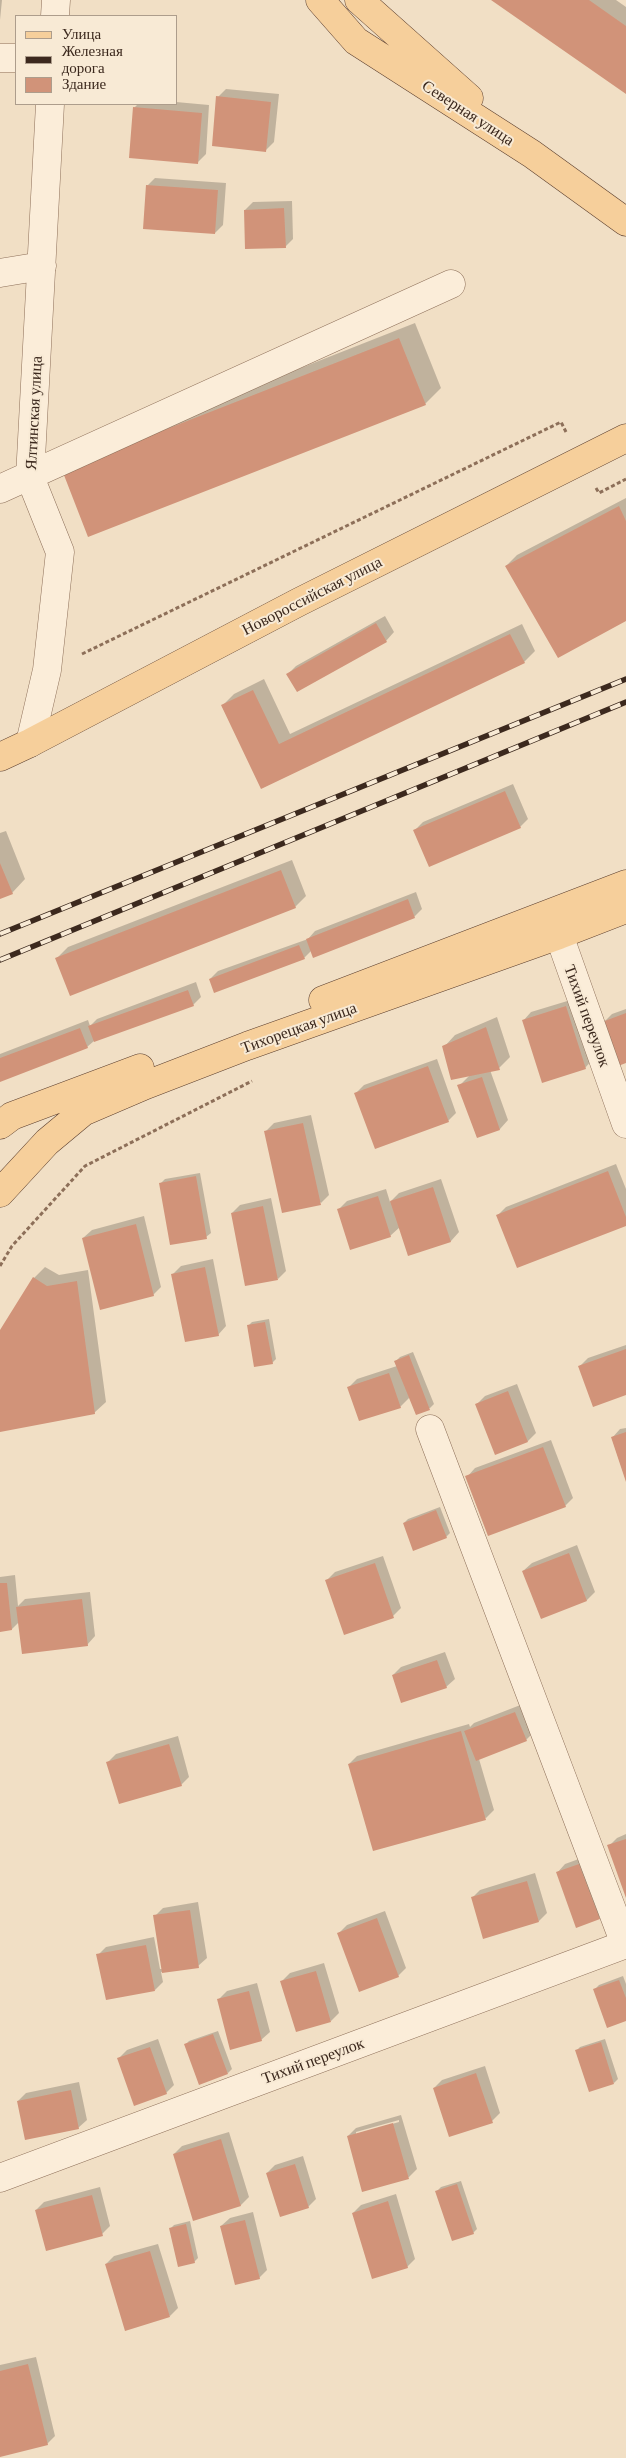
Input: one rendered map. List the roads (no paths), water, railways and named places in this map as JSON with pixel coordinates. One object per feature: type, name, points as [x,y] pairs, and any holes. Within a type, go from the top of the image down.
[{"type":"main road","name":"Северная улица","points":[[320,0],[356,41],[532,154],[625,222]]},
{"type":"main road","points":[[359,0],[532,154]]},
{"type":"main road","points":[[580,461],[626,418]]},
{"type":"main road","name":"Новороссийская улица","points":[[0,757],[308,598],[626,438]]},
{"type":"main road","name":"Тихорецкая улица","points":[[0,1125],[12,1116],[626,884]]},
{"type":"main road","name":"Тихорецкая улица","points":[[0,1193],[47,1142],[83,1112],[146,1084],[247,1046],[560,936],[626,910]]},
{"type":"street","points":[[55,15],[56,0]]},
{"type":"street","points":[[0,58],[15,58]]},
{"type":"street","name":"Ялтинская улица","points":[[30,743],[47,670],[60,552],[30,477],[50,105]]},
{"type":"street","points":[[0,273],[42,266]]},
{"type":"street","points":[[0,489],[451,284]]},
{"type":"street","name":"Тихий переулок","points":[[560,936],[626,1124]]},
{"type":"street","points":[[430,1430],[626,1944]]},
{"type":"street","name":"Тихий переулок","points":[[0,2178],[626,1944]]},
{"type":"railway","points":[[0,934],[626,679]]},
{"type":"railway","points":[[0,960],[626,702]]}]
